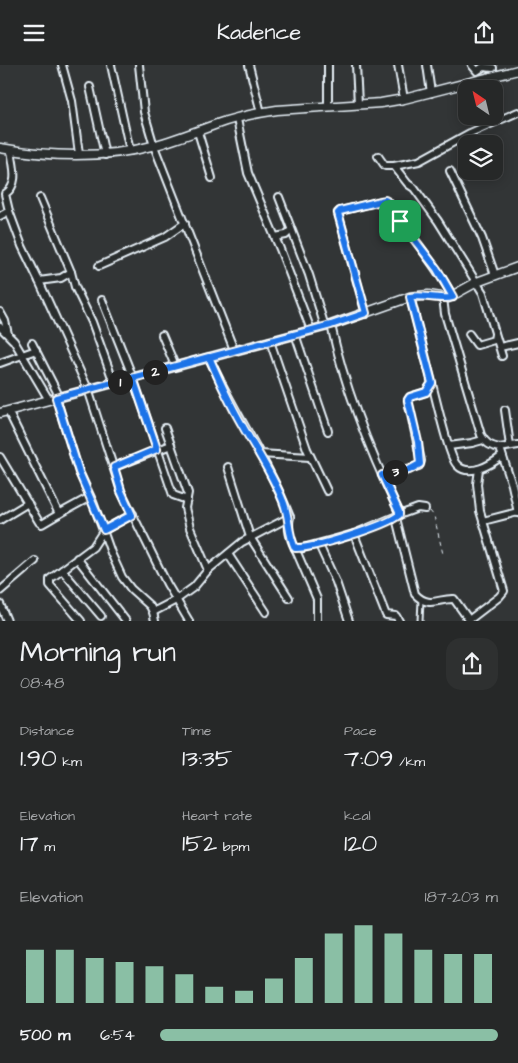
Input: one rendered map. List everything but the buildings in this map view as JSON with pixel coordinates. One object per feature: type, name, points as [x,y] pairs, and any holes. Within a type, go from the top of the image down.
[{"type":"street","points":[[62,65],[72,101],[79,155]]},
{"type":"street","points":[[112,65],[130,151]]},
{"type":"street","points":[[139,65],[144,112],[154,146],[234,350]]},
{"type":"street","points":[[249,65],[261,113]]},
{"type":"street","points":[[328,65],[328,105]]},
{"type":"street","points":[[356,65],[358,104]]},
{"type":"street","points":[[398,65],[404,99]]},
{"type":"street","points":[[427,65],[431,93]]},
{"type":"street","points":[[472,65],[477,71],[483,67],[493,66],[496,77]]},
{"type":"street","points":[[0,149],[30,154],[105,155],[154,146],[217,124],[261,113],[404,99],[518,70]]},
{"type":"street","points":[[90,87],[105,155]]},
{"type":"street","points":[[378,156],[385,166],[394,167],[419,161],[434,151],[470,133],[518,112]]},
{"type":"street","points":[[237,119],[248,173],[311,330]]},
{"type":"street","points":[[198,132],[212,178]]},
{"type":"street","points":[[11,150],[15,183],[5,196],[19,240],[88,389],[121,491],[176,600],[189,621]]},
{"type":"street","points":[[394,167],[408,184],[414,188],[438,221],[484,293],[502,356]]},
{"type":"street","points":[[450,171],[482,238],[495,275]]},
{"type":"street","points":[[279,197],[328,326],[349,394],[399,512],[398,516],[415,594],[421,600],[438,602],[454,599],[469,620],[504,591],[483,521],[477,484],[479,469]]},
{"type":"street","points":[[40,198],[71,272],[75,287],[92,322],[114,383]]},
{"type":"street","points":[[366,313],[338,213],[381,201],[388,202],[437,269],[453,297]]},
{"type":"street","points":[[0,216],[9,211]]},
{"type":"street","points":[[100,266],[165,237],[185,223]]},
{"type":"street","points":[[275,237],[286,235],[291,230]]},
{"type":"street","points":[[59,514],[4,412],[328,326],[410,297],[428,295],[443,298],[453,297],[477,282],[518,267]]},
{"type":"street","points":[[39,281],[61,278],[71,272]]},
{"type":"street","points":[[410,297],[449,446],[457,465],[463,469],[479,469],[493,463],[502,455]]},
{"type":"street","points":[[443,298],[445,314],[483,439],[492,447],[500,448],[518,445]]},
{"type":"street","points":[[102,300],[133,378],[173,495],[187,499]]},
{"type":"street","points":[[0,312],[5,321],[8,334]]},
{"type":"street","points":[[0,327],[8,334],[52,399],[79,472],[122,577],[131,589],[150,606],[155,621]]},
{"type":"street","points":[[469,334],[477,345],[494,340],[496,332]]},
{"type":"street","points":[[295,334],[328,431]]},
{"type":"street","points":[[162,335],[174,361],[172,367]]},
{"type":"street","points":[[270,341],[310,457],[327,491]]},
{"type":"street","points":[[32,343],[57,391],[52,399]]},
{"type":"street","points":[[500,347],[518,343]]},
{"type":"street","points":[[0,363],[36,350]]},
{"type":"street","points":[[209,357],[225,394],[260,454],[290,517],[288,525],[295,548],[317,599],[317,621]]},
{"type":"street","points":[[382,475],[409,470],[420,464],[418,442],[408,400],[410,397],[426,392],[432,383]]},
{"type":"street","points":[[505,410],[510,446]]},
{"type":"street","points":[[165,428],[188,493],[185,508],[190,528],[208,570]]},
{"type":"street","points":[[449,446],[472,443],[483,439]]},
{"type":"street","points":[[114,467],[171,445]]},
{"type":"street","points":[[483,521],[518,512],[515,485],[500,448]]},
{"type":"street","points":[[260,454],[310,457]]},
{"type":"street","points":[[0,457],[42,524],[90,497]]},
{"type":"street","points":[[228,467],[250,537],[289,598]]},
{"type":"street","points":[[0,520],[28,503]]},
{"type":"street","points":[[295,548],[319,545],[354,534],[418,508],[425,509]]},
{"type":"street","points":[[81,621],[50,585],[50,579],[93,547],[104,530],[132,515]]},
{"type":"street","points":[[153,612],[176,600],[194,587],[208,570],[250,537],[290,517]]},
{"type":"street","points":[[354,534],[381,598],[386,615],[396,616],[399,621]]},
{"type":"street","points":[[319,545],[336,582],[349,621]]},
{"type":"street","points":[[228,554],[266,612]]},
{"type":"street","points":[[77,558],[126,621]]},
{"type":"street","points":[[0,591],[35,561]]},
{"type":"street","points":[[62,570],[101,616]]},
{"type":"street","points":[[0,604],[7,621]]},
{"type":"lane","points":[[420,621],[421,600]]},
{"type":"path","points":[[425,509],[434,516],[443,554]]},
{"type":"route","points":[[385,200],[400,221],[437,269],[453,297],[443,298],[420,295],[410,297],[424,359],[432,383],[430,389],[426,392],[410,397],[407,404],[418,442],[421,461],[419,466],[409,470],[382,475],[399,515],[354,534],[320,545],[295,548],[288,525],[290,517],[283,500],[260,454],[225,394],[209,357],[133,378],[157,449],[114,467],[121,491],[132,515],[104,530],[79,472],[56,398],[234,350],[331,325],[366,313],[338,213],[385,200]]}]
